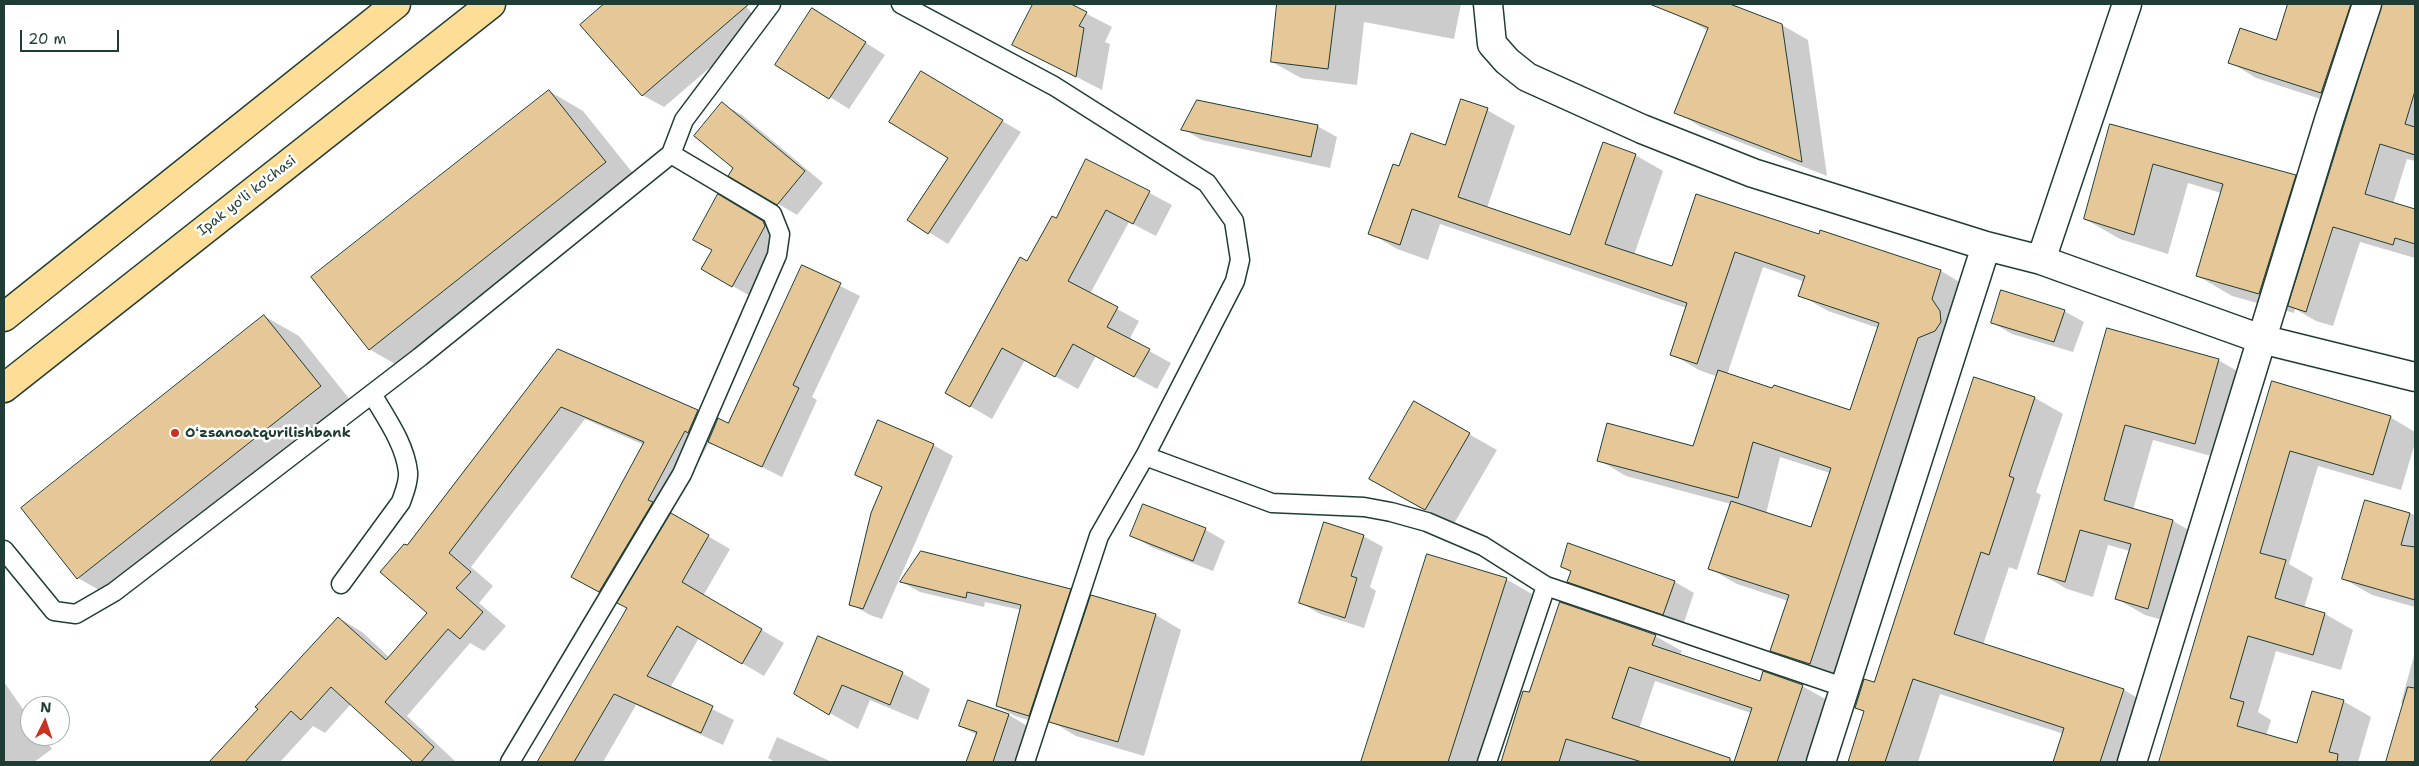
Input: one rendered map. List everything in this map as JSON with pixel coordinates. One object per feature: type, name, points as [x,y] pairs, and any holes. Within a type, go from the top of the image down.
[{"type":"main road","points":[[4,317],[396,4]]},
{"type":"main road","name":"Ipak yo'li ko'chasi","points":[[4,388],[491,4]]},
{"type":"street","points":[[1488,4],[1492,44],[1507,61],[1527,76],[1642,129],[1753,173],[1986,246],[2041,260],[2261,339],[2415,377]]},
{"type":"street","points":[[2041,260],[2127,4]]},
{"type":"street","points":[[2132,762],[2261,339],[2366,4]]},
{"type":"street","points":[[1821,762],[1986,246]]},
{"type":"lane","points":[[4,550],[54,610],[76,614],[114,592],[372,394],[672,154],[684,120],[771,4]]},
{"type":"lane","points":[[901,4],[1054,86],[1207,183],[1234,221],[1240,260],[1235,281],[1145,456],[1099,536],[1025,762]]},
{"type":"lane","points":[[510,762],[682,474],[777,255],[780,234],[772,214],[672,154]]},
{"type":"lane","points":[[341,584],[401,502],[406,488],[408,473],[402,448],[372,394]]},
{"type":"lane","points":[[1145,456],[1272,503],[1364,507],[1427,522],[1483,546],[1546,586],[1846,688]]},
{"type":"lane","points":[[1487,762],[1546,586]]},
{"type":"building","points":[[604,4],[749,4],[642,96],[580,25]]},
{"type":"building","points":[[1033,4],[1071,4],[1087,12],[1079,26],[1084,28],[1076,77],[1012,45]]},
{"type":"building","points":[[1277,4],[1336,4],[1328,69],[1271,62]]},
{"type":"building","points":[[1650,4],[1730,4],[1782,24],[1802,162],[1674,113],[1708,28]]},
{"type":"building","points":[[2288,4],[2351,4],[2321,93],[2228,63],[2240,28],[2276,40]]},
{"type":"building","points":[[2382,4],[2415,4],[2415,91],[2405,124],[2415,127],[2415,155],[2380,144],[2365,194],[2415,209],[2415,244],[2395,238],[2393,245],[2333,227],[2306,312],[2288,306]]},
{"type":"building","points":[[812,8],[866,42],[829,99],[775,65]]},
{"type":"building","points":[[921,71],[1003,120],[928,234],[907,220],[948,158],[889,122]]},
{"type":"building","points":[[549,90],[606,162],[369,350],[311,277]]},
{"type":"building","points":[[1461,99],[1488,108],[1458,197],[1570,235],[1603,142],[1636,154],[1605,244],[1672,266],[1696,194],[1819,234],[1820,230],[1941,270],[1932,299],[1940,311],[1941,322],[1935,331],[1918,338],[1810,664],[1770,651],[1789,595],[1708,569],[1731,501],[1811,527],[1831,468],[1753,442],[1738,498],[1597,461],[1607,423],[1693,446],[1718,370],[1772,388],[1774,385],[1850,410],[1879,323],[1798,296],[1805,276],[1735,252],[1697,364],[1670,355],[1687,303],[1412,209],[1400,245],[1368,234],[1393,164],[1399,166],[1411,133],[1445,145]]},
{"type":"building","points":[[1197,100],[1318,125],[1311,157],[1181,130]]},
{"type":"building","points":[[722,102],[805,171],[777,205],[728,176],[733,168],[694,136]]},
{"type":"building","points":[[2110,124],[2296,175],[2259,294],[2196,276],[2223,184],[2153,164],[2134,235],[2084,219]]},
{"type":"building","points":[[1086,159],[1150,191],[1133,224],[1106,210],[1068,281],[1118,307],[1107,327],[1150,349],[1134,377],[1073,344],[1055,377],[1002,348],[970,407],[945,393],[1020,257],[1027,261],[1052,216],[1056,218]]},
{"type":"building","points":[[718,194],[763,221],[765,226],[732,287],[701,269],[712,250],[693,240]]},
{"type":"building","points":[[802,265],[841,283],[793,385],[799,388],[762,467],[708,442],[718,418],[728,423]]},
{"type":"building","points":[[2001,290],[2065,310],[2054,342],[1991,323]]},
{"type":"building","points":[[264,315],[321,386],[77,579],[21,508]]},
{"type":"building","points":[[2107,328],[2219,359],[2195,444],[2125,425],[2104,500],[2173,520],[2148,609],[2115,599],[2131,544],[2080,530],[2065,582],[2038,574]]},
{"type":"building","points":[[558,349],[698,410],[688,433],[685,431],[648,500],[653,502],[599,592],[571,577],[644,442],[561,407],[449,553],[471,572],[456,588],[483,612],[460,639],[448,629],[385,702],[434,747],[421,762],[413,762],[331,687],[301,720],[291,711],[245,762],[209,762],[258,709],[255,707],[338,617],[386,660],[427,613],[380,572],[404,544],[407,545]]},
{"type":"building","points":[[1974,377],[2035,397],[2009,476],[2014,478],[1989,555],[1981,552],[1954,634],[2124,689],[2100,762],[2053,762],[2064,728],[1913,679],[1885,762],[1848,762],[1864,711],[1855,708],[1864,679],[1874,682]]},
{"type":"building","points":[[2272,381],[2391,416],[2373,475],[2290,451],[2260,553],[2286,560],[2275,598],[2325,613],[2313,655],[2248,636],[2230,698],[2244,702],[2237,726],[2297,743],[2312,691],[2344,700],[2329,752],[2338,754],[2337,762],[2159,762]]},
{"type":"building","points":[[1414,401],[1470,433],[1425,510],[1369,479]]},
{"type":"building","points":[[878,420],[934,444],[863,609],[849,605],[871,513],[882,487],[855,475]]},
{"type":"building","points":[[2365,500],[2410,513],[2401,545],[2415,547],[2415,600],[2342,579]]},
{"type":"building","points":[[1143,504],[1206,528],[1193,561],[1130,536]]},
{"type":"building","points":[[671,513],[709,535],[682,582],[762,629],[742,664],[677,626],[647,676],[713,706],[701,733],[614,694],[574,762],[537,762],[627,608],[617,603]]},
{"type":"building","points":[[1324,522],[1364,535],[1351,576],[1357,578],[1345,618],[1299,603]]},
{"type":"building","points":[[1568,543],[1675,581],[1663,615],[1567,582],[1571,571],[1561,567]]},
{"type":"building","points":[[921,551],[1071,589],[1029,716],[996,706],[1021,605],[967,592],[966,598],[900,582]]},
{"type":"building","points":[[1427,554],[1507,578],[1448,762],[1361,762]]},
{"type":"building","points":[[1091,595],[1156,614],[1118,742],[1049,722]]},
{"type":"building","points":[[1560,602],[1656,635],[1652,645],[1760,681],[1763,671],[1803,685],[1777,762],[1734,762],[1752,708],[1629,667],[1612,718],[1730,758],[1730,762],[1642,762],[1566,739],[1559,762],[1501,762],[1523,691],[1529,692]]},
{"type":"building","points":[[818,636],[903,672],[890,705],[842,685],[829,715],[794,694]]},
{"type":"building","points":[[2408,687],[2415,688],[2415,762],[2386,762]]},
{"type":"building","points":[[968,700],[1009,714],[993,762],[966,762],[977,732],[959,726]]},
{"type":"place","name":"Oʻzsanoatqurilishbank","points":[[175,433]]}]
